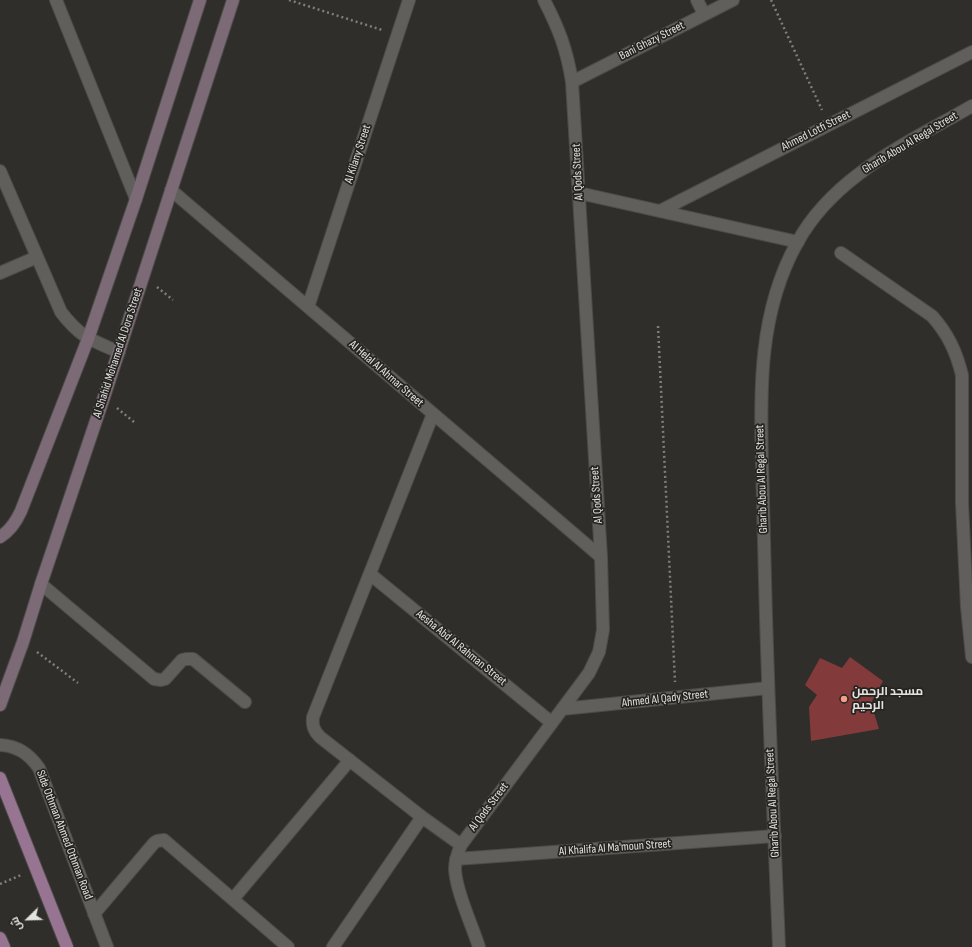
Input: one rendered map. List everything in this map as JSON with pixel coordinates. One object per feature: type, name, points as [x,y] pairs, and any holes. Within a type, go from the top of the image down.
[{"type":"main road","points":[[0,537],[15,524],[21,511],[88,339],[136,199],[200,0]]},
{"type":"main road","name":"Al Shahid Mohamed Al Dora Street","points":[[0,705],[23,642],[119,352],[233,0]]},
{"type":"main road","points":[[1,785],[67,947]]},
{"type":"main road","points":[[0,938],[4,947]]},
{"type":"street","points":[[56,0],[136,199]]},
{"type":"street","name":"Al Kilany Street","points":[[308,307],[409,0]]},
{"type":"street","name":"Al Qods Street","points":[[479,947],[458,886],[455,868],[456,859],[461,845],[589,673],[599,652],[603,630],[601,557],[572,82],[563,41],[544,0]]},
{"type":"street","points":[[697,0],[704,14]]},
{"type":"street","name":"Bani Ghazy Street","points":[[572,82],[733,0]]},
{"type":"street","name":"Ahmed Lotfi Street","points":[[660,211],[972,52]]},
{"type":"street","name":"Gharib Abou Al Regal Street","points":[[779,947],[768,688],[760,408],[765,339],[772,303],[784,269],[798,242],[812,221],[830,199],[850,180],[873,163],[972,106]]},
{"type":"street","points":[[0,171],[61,312],[69,323],[88,339],[119,352]]},
{"type":"street","name":"Al Helal Al Ahmar Street","points":[[171,190],[601,557]]},
{"type":"street","points":[[579,192],[798,242]]},
{"type":"street","points":[[841,253],[932,316],[943,329],[958,359],[967,397],[962,502],[970,606],[972,657]]},
{"type":"street","points":[[0,273],[37,257]]},
{"type":"street","points":[[433,414],[313,717],[313,728],[316,733],[422,817],[461,845]]},
{"type":"street","name":"Aesha Abd Al Rahman Street","points":[[370,574],[552,723]]},
{"type":"street","points":[[41,584],[154,678],[161,680],[165,679],[182,660],[192,659],[245,702]]},
{"type":"street","name":"Ahmed Al Qady Street","points":[[562,709],[768,688]]},
{"type":"street","name":"Side Othman Ahmed Othman Road","points":[[0,745],[16,748],[25,752],[33,759],[39,768],[107,947]]},
{"type":"street","points":[[233,899],[350,760]]},
{"type":"street","points":[[333,947],[422,817]]},
{"type":"street","name":"Al Khalifa Al Ma'moun Street","points":[[456,859],[775,836]]},
{"type":"street","points":[[94,914],[154,842],[161,840],[168,842],[288,947]]},
{"type":"path","points":[[289,0],[397,36]]},
{"type":"path","points":[[771,0],[829,125]]},
{"type":"path","points":[[658,326],[676,697]]},
{"type":"path","points":[[23,642],[78,683]]},
{"type":"path","points":[[0,884],[36,868]]},
{"type":"building","name":"مسجد الرحمن الرحيم","points":[[850,657],[883,681],[871,703],[879,729],[811,741],[809,707],[817,695],[805,685],[820,658],[842,668]]},
{"type":"place","name":"مسجد الرحمن الرحيم","points":[[844,699]]}]
